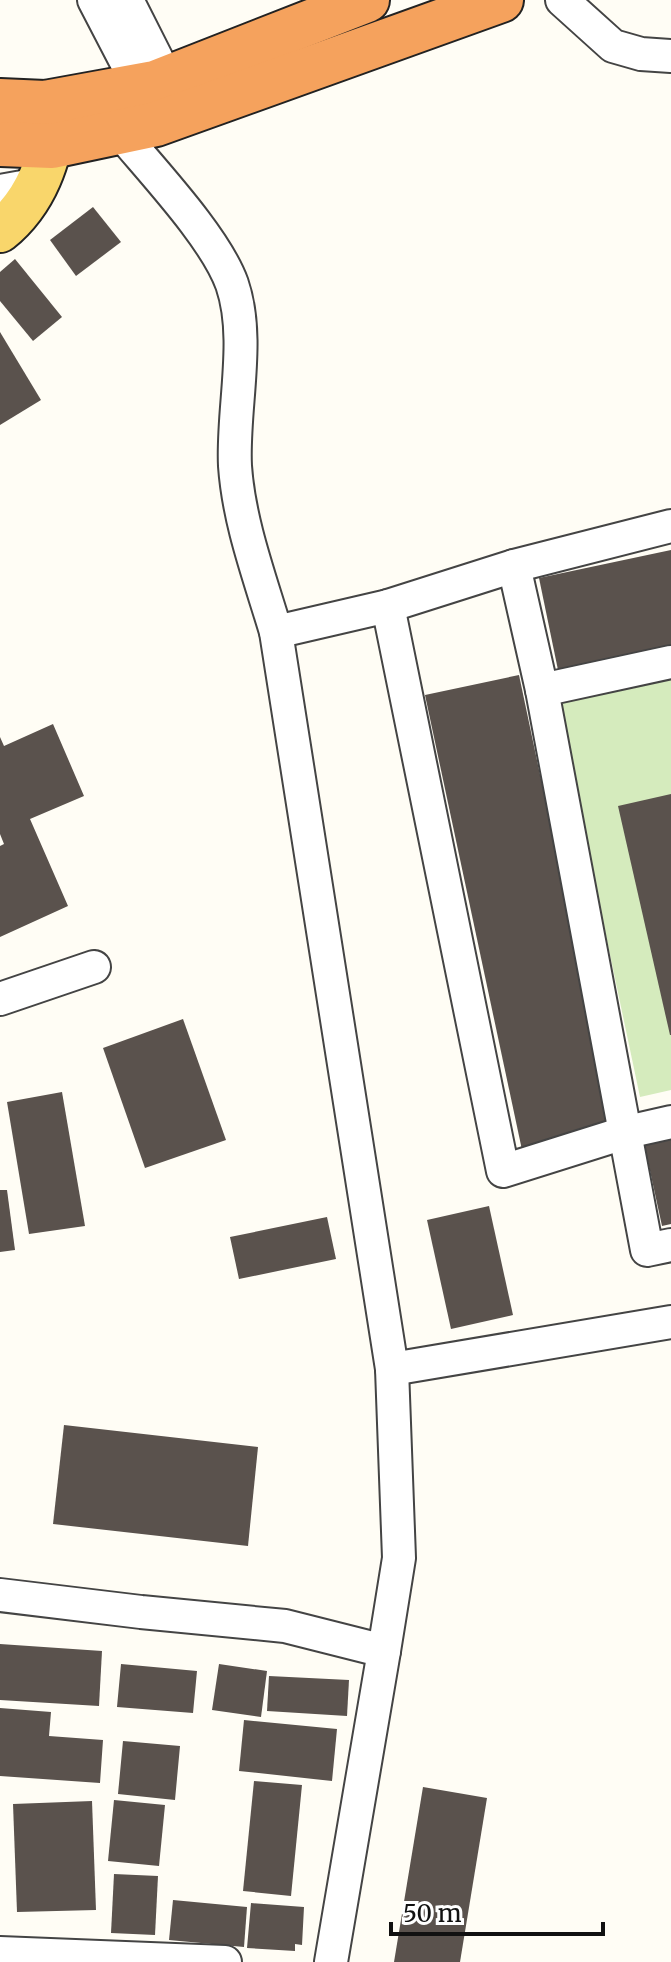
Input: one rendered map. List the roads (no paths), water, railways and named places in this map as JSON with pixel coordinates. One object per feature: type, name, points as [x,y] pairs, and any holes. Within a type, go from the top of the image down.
[{"type":"highway","points":[[0,144],[30,174],[154,107],[367,0]]},
{"type":"highway","points":[[0,101],[45,103],[59,100],[154,107],[501,0]]},
{"type":"main road","points":[[0,231],[11,222],[59,100]]},
{"type":"street","points":[[94,0],[154,107],[232,284],[238,312],[239,350],[235,466],[242,515],[276,632],[392,1369],[399,1558],[331,1962]]},
{"type":"street","points":[[127,0],[154,107]]},
{"type":"street","points":[[562,0],[613,46],[641,54],[671,56]]},
{"type":"street","points":[[276,632],[388,606],[514,566],[671,526]]},
{"type":"street","points":[[514,566],[542,690],[647,1250],[671,1245]]},
{"type":"street","points":[[388,606],[503,1171],[627,1132],[671,1122]]},
{"type":"street","points":[[542,690],[671,662]]},
{"type":"street","points":[[0,999],[94,967]]},
{"type":"street","points":[[392,1369],[671,1322]]},
{"type":"street","points":[[0,1595],[285,1626],[384,1651]]},
{"type":"street","points":[[0,1953],[225,1962]]}]
